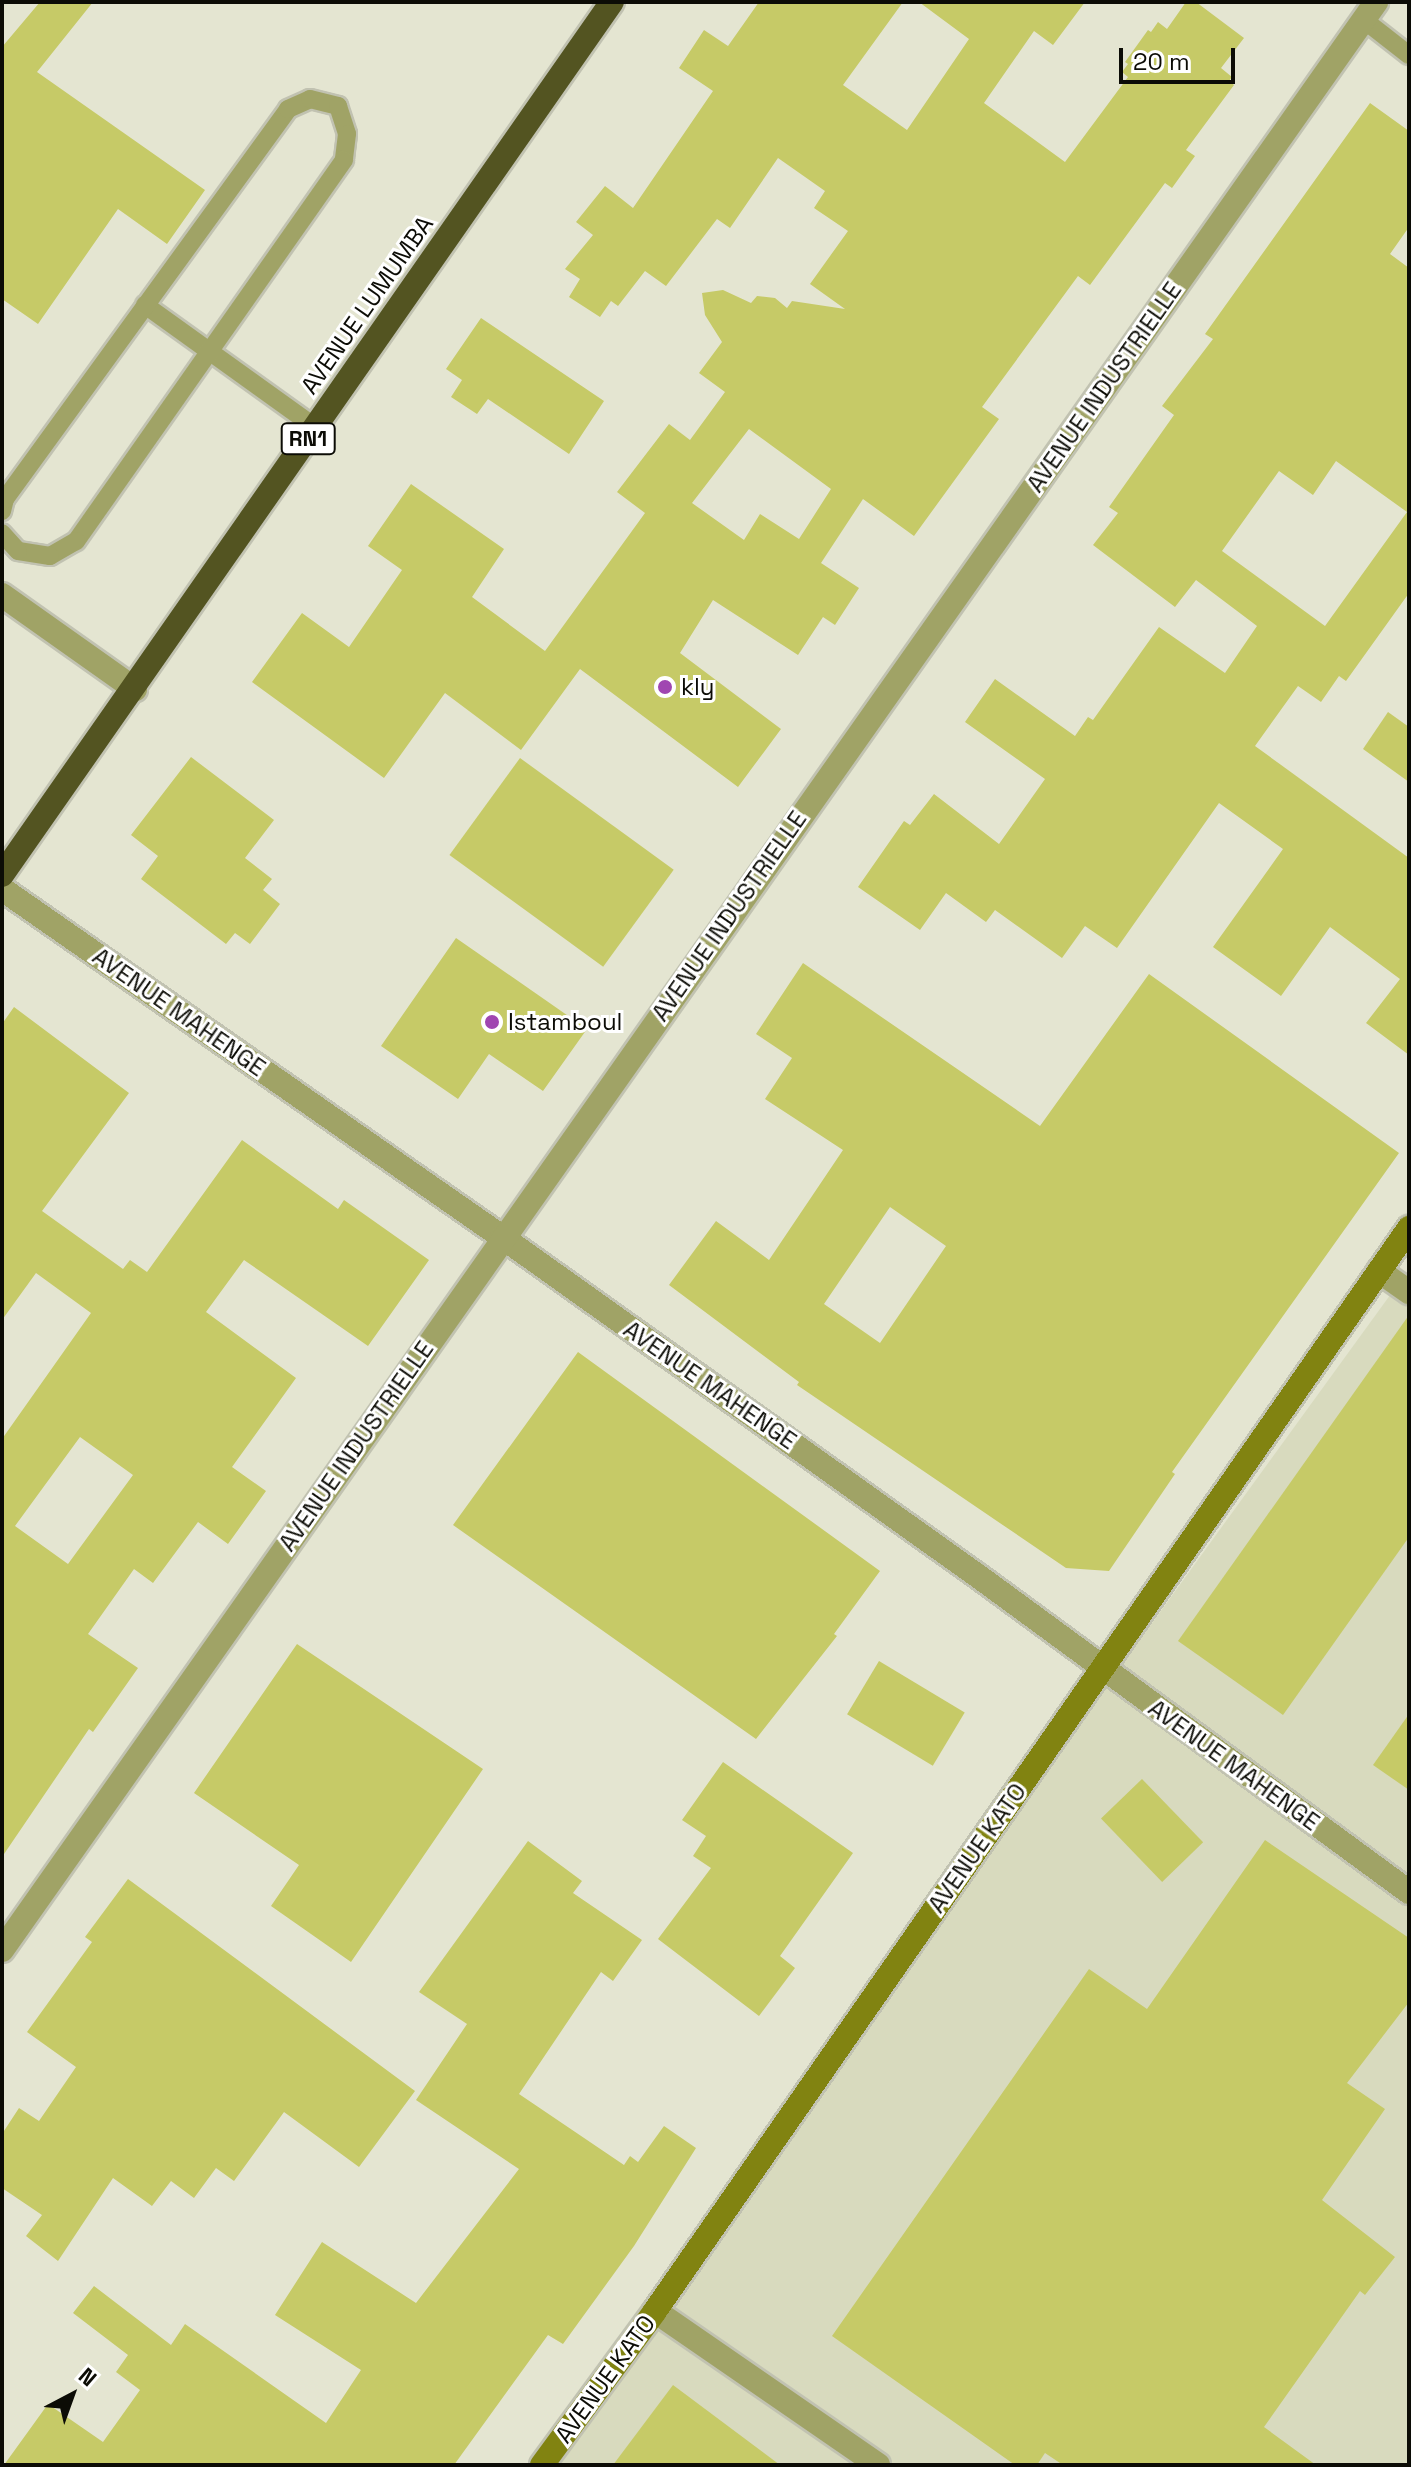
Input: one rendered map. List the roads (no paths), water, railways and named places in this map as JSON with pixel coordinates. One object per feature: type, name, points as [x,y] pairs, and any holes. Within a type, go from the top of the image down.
[{"type":"highway","name":"AVENUE LUMUMBA","points":[[2,875],[135,689],[612,2]]},
{"type":"street","name":"AVENUE INDUSTRIELLE","points":[[2,1950],[502,1237],[1370,11]]},
{"type":"street","points":[[2,595],[135,689]]},
{"type":"street","name":"AVENUE MAHENGE","points":[[2,889],[502,1237],[1409,1892]]},
{"type":"street","name":"AVENUE KATO","points":[[542,2465],[655,2311],[1409,1228]]},
{"type":"street","points":[[1379,1271],[1409,1292]]},
{"type":"street","points":[[655,2311],[878,2465]]},
{"type":"lane","points":[[1370,11],[1409,55]]},
{"type":"lane","points":[[2,511],[5,499],[288,109],[310,99],[338,106],[347,134],[344,160],[76,541],[50,556],[18,551],[2,533]]},
{"type":"lane","points":[[145,305],[316,428]]},
{"type":"place","name":"kly","points":[[665,687]]},
{"type":"place","name":"Istamboul","points":[[492,1022]]}]
